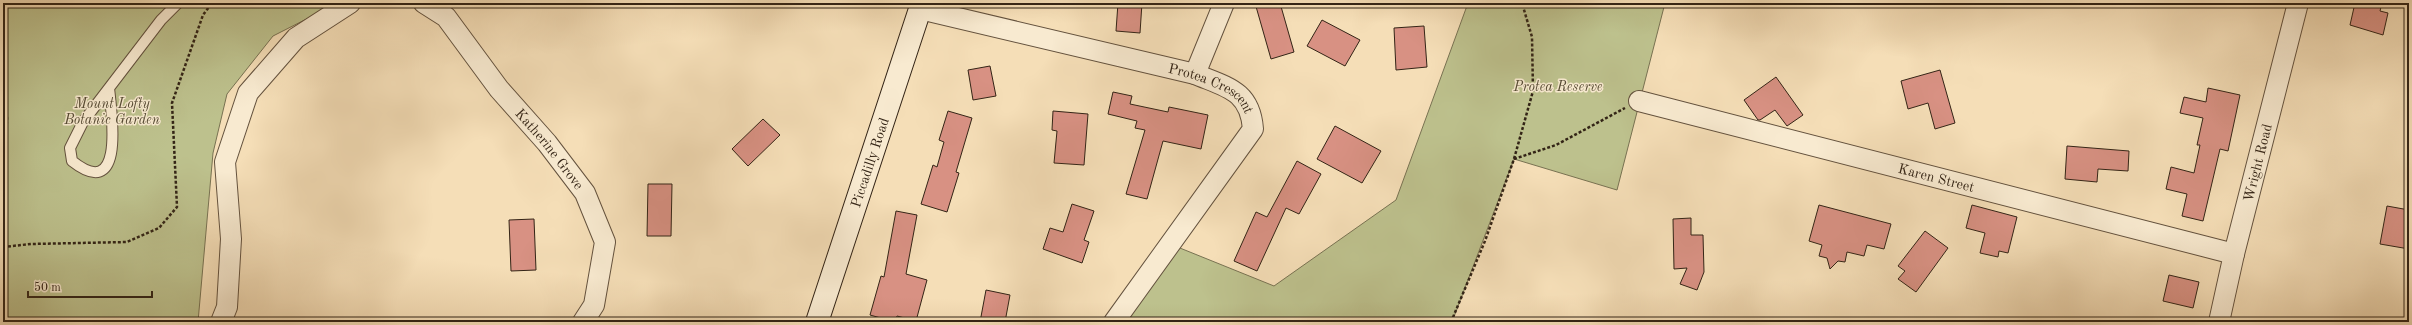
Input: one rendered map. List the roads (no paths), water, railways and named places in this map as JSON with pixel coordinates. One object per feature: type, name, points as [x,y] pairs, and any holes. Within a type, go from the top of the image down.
[{"type":"main road","name":"Piccadilly Road","points":[[816,322],[921,6]]},
{"type":"street","points":[[221,322],[227,308],[231,239],[225,162],[248,93],[296,38],[350,3]]},
{"type":"street","name":"Katherine Grove","points":[[424,3],[446,17],[499,89],[547,144],[585,193],[604,242],[594,305],[583,322]]},
{"type":"street","points":[[1195,74],[1224,3]]},
{"type":"street","name":"Wright Road","points":[[2219,322],[2234,254],[2298,3]]},
{"type":"street","name":"Protea Crescent","points":[[921,6],[1195,74],[1235,91],[1252,111],[1253,128],[1114,322]]},
{"type":"street","name":"Karen Street","points":[[1639,101],[2234,254]]},
{"type":"lane","points":[[109,88],[113,126],[112,156],[106,167],[97,173],[84,171],[72,161],[70,148],[83,122],[109,88],[161,20],[178,3]]},
{"type":"park label","name":"Protea Reserve","points":[[1558,86]]},
{"type":"park label","name":"Mount Lofty Botanic Garden","points":[[112,112]]}]
